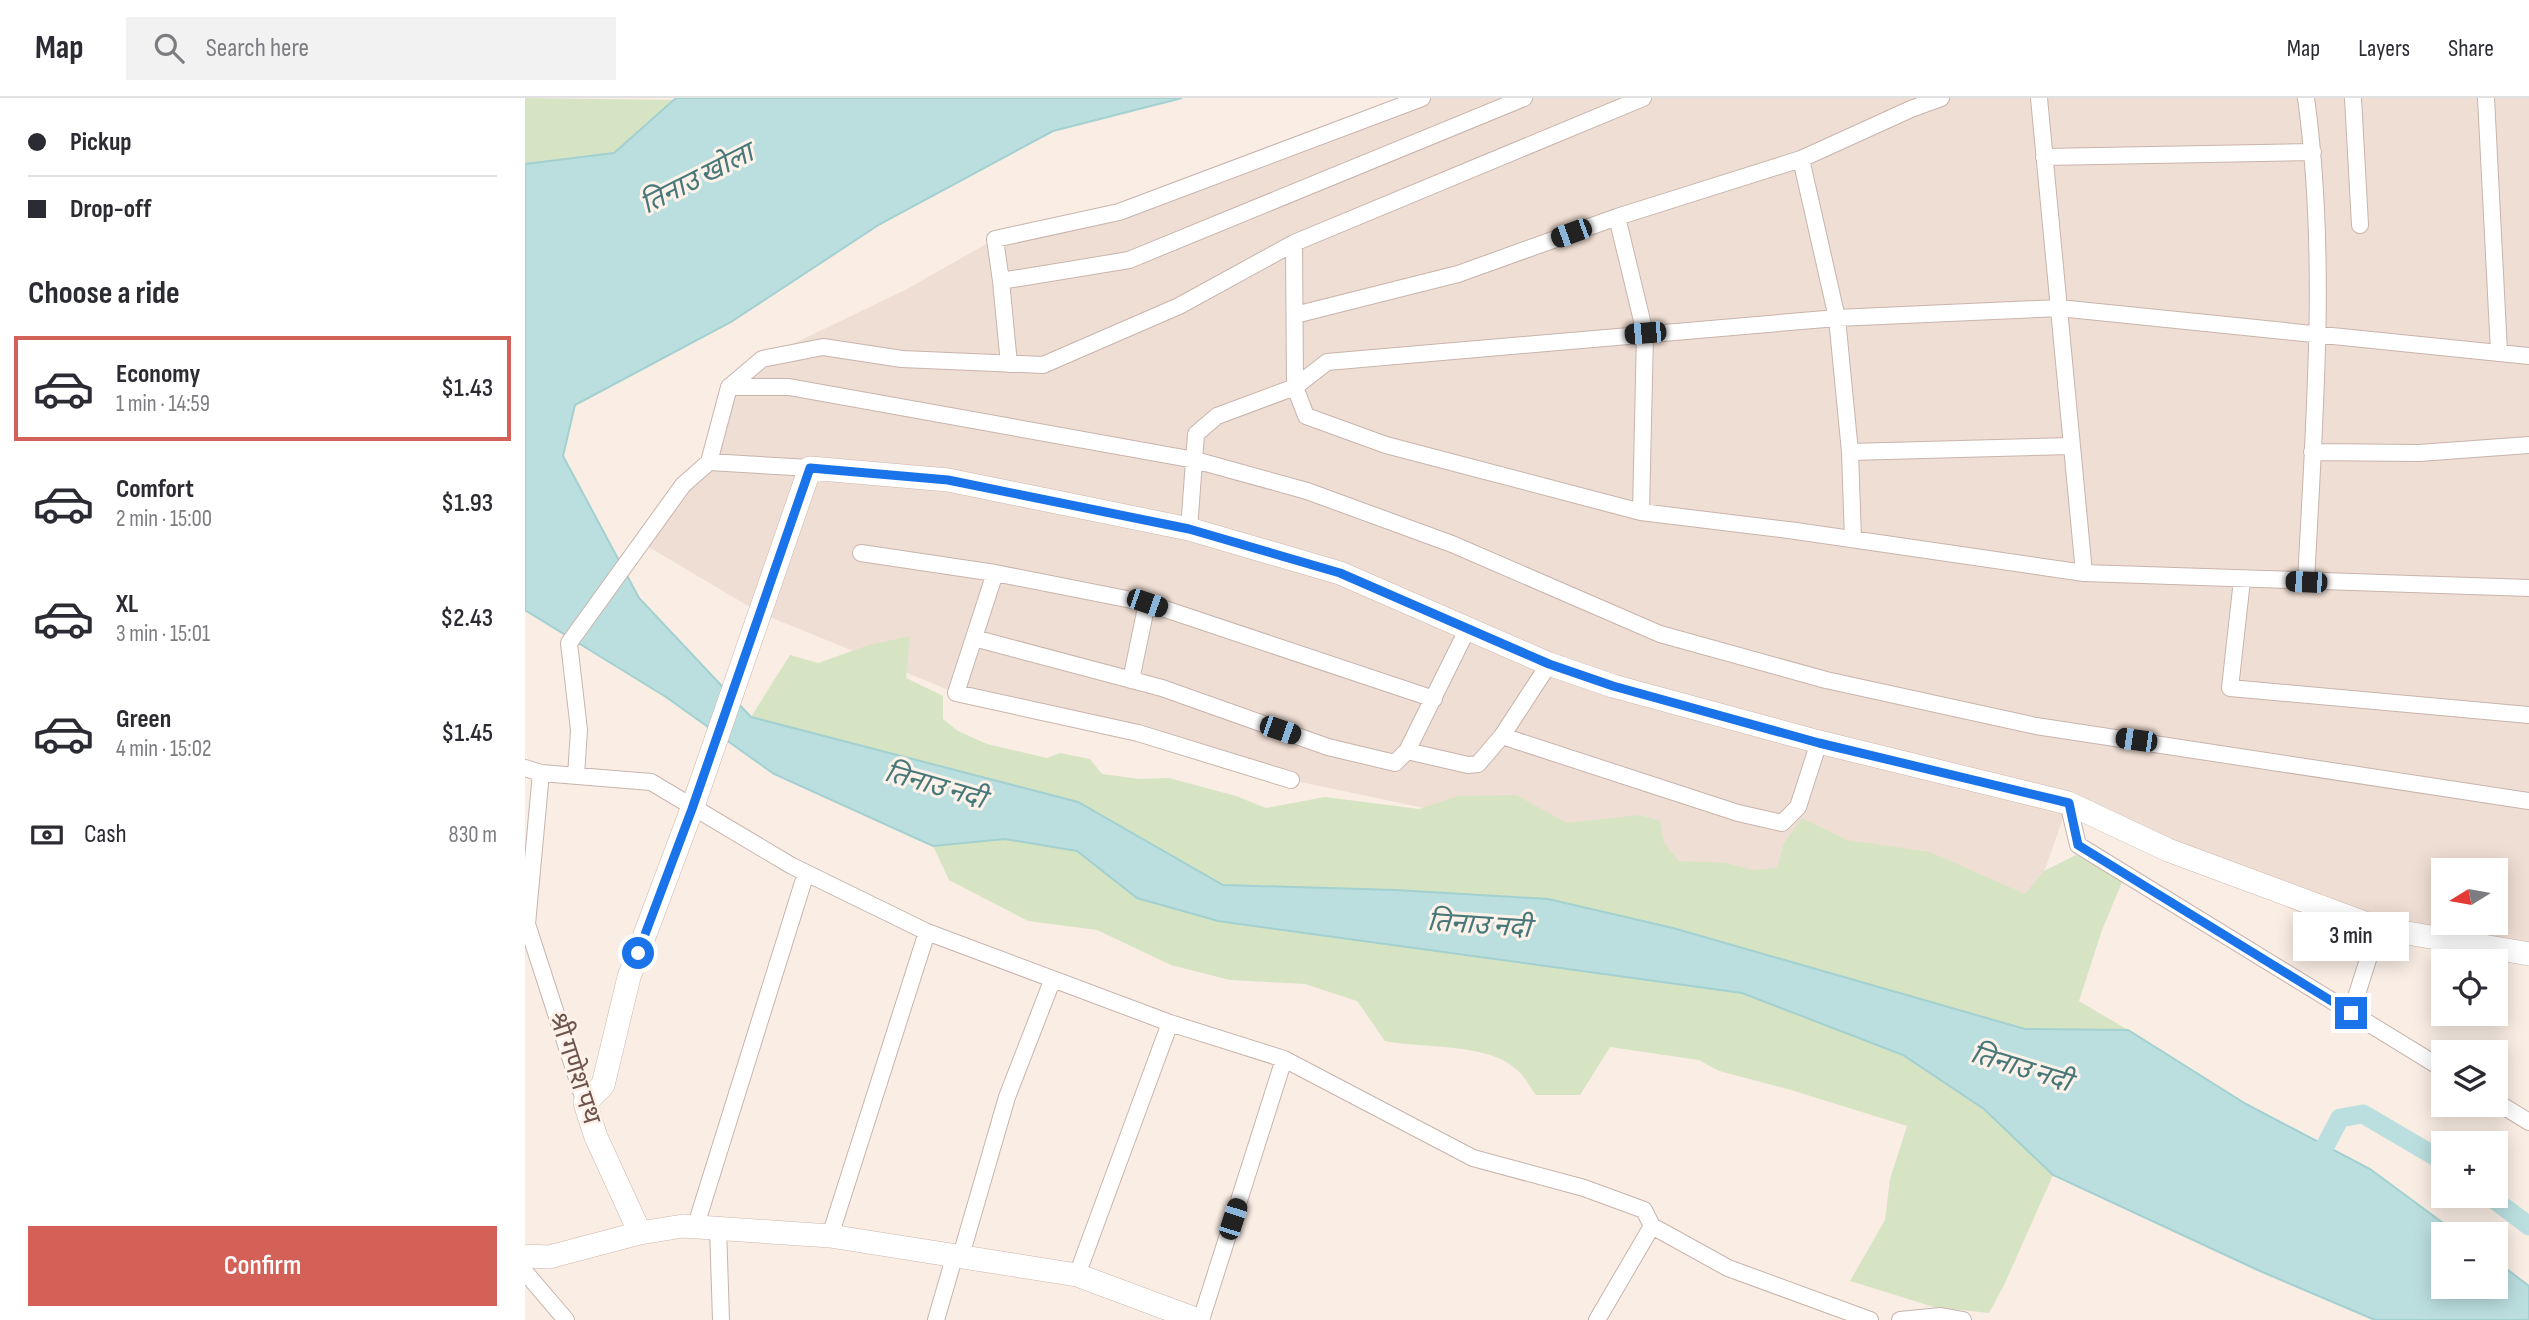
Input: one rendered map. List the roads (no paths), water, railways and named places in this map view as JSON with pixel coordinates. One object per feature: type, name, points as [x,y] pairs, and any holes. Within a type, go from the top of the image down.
[{"type":"main road","points":[[585,1103],[603,1085],[629,977],[692,809],[810,468],[948,480],[1189,529],[1340,573],[1549,664],[1613,686],[1819,743],[2069,803],[2168,850],[2378,928],[2471,947],[2529,954]]},
{"type":"main road","name":"श्री गणेश पथ","points":[[585,1103],[596,1137],[640,1233]]},
{"type":"main road","points":[[525,1256],[549,1256],[640,1233],[707,1226],[830,1236],[1077,1275],[1200,1320]]},
{"type":"street","points":[[1009,364],[995,239],[1119,212],[1422,98]]},
{"type":"street","points":[[1001,281],[1129,260],[1524,98]]},
{"type":"street","points":[[576,776],[579,730],[569,643],[683,485],[709,462],[729,387],[762,359],[823,347],[902,359],[1043,365],[1179,306],[1294,243],[1643,98]]},
{"type":"street","points":[[1295,315],[1458,274],[1617,217],[1801,159],[1941,98]]},
{"type":"street","points":[[2039,98],[2084,573]]},
{"type":"street","points":[[2306,98],[2313,152],[2318,333],[2306,582]]},
{"type":"street","points":[[2353,98],[2360,225]]},
{"type":"street","points":[[2486,98],[2499,352]]},
{"type":"street","points":[[2044,157],[2313,152]]},
{"type":"street","points":[[1801,159],[1837,318],[1850,452],[1853,539]]},
{"type":"street","points":[[1617,217],[1645,333],[1641,512]]},
{"type":"street","points":[[1294,243],[1295,387],[1307,416],[1386,445],[1641,512],[1853,539],[2084,573],[2529,587]]},
{"type":"street","points":[[1189,529],[1196,434],[1217,416],[1295,387],[1327,362],[1837,318],[2059,308],[2529,356]]},
{"type":"street","points":[[729,387],[789,387],[1195,460],[1307,491],[1452,544],[1660,634],[1826,680],[2036,726],[2447,786],[2529,801]]},
{"type":"street","points":[[2312,452],[2419,453],[2529,445]]},
{"type":"street","points":[[1850,452],[2072,446]]},
{"type":"street","points":[[709,462],[810,468]]},
{"type":"street","points":[[861,553],[995,573],[1147,603],[1434,699]]},
{"type":"street","points":[[995,573],[955,693],[1138,733],[1291,780]]},
{"type":"street","points":[[2242,580],[2230,688],[2529,715]]},
{"type":"street","points":[[1131,680],[1147,603]]},
{"type":"street","points":[[974,638],[1131,680],[1328,747],[1395,762],[1407,751],[1468,628]]},
{"type":"street","points":[[1407,751],[1468,765],[1478,764],[1502,736],[1549,664]]},
{"type":"street","points":[[1502,736],[1738,813],[1781,823],[1798,807],[1819,743]]},
{"type":"street","points":[[533,771],[651,782],[692,809],[806,873],[927,932],[1170,1023],[1285,1059],[1473,1158],[1584,1188],[1644,1210],[1653,1226],[1727,1268],[1870,1320]]},
{"type":"street","name":"श्री गणेश पथ","points":[[533,771],[527,924],[585,1103]]},
{"type":"street","points":[[2069,803],[2078,845],[2431,1062]]},
{"type":"street","points":[[722,1320],[707,1226],[806,873]]},
{"type":"street","points":[[2351,1013],[2378,928]]},
{"type":"street","points":[[830,1236],[927,932]]},
{"type":"street","points":[[936,1320],[1007,1097],[1052,981]]},
{"type":"street","points":[[1077,1275],[1170,1023]]},
{"type":"street","points":[[1200,1320],[1285,1059]]},
{"type":"street","points":[[2508,1109],[2529,1122]]},
{"type":"street","points":[[1597,1320],[1653,1226]]},
{"type":"street","points":[[525,1272],[566,1320]]},
{"type":"street","points":[[1900,1320],[1941,1316],[1963,1320]]},
{"type":"water","points":[[676,98],[1182,98],[1053,131],[880,224],[731,322],[575,405],[563,456],[639,598],[751,717],[1078,802],[1223,885],[1395,890],[1548,899],[1673,928],[2025,1029],[2128,1030],[2246,1104],[2370,1169],[2442,1222],[2431,1222],[2431,1299],[2508,1299],[2508,1270],[2529,1286],[2529,1320],[2375,1320],[2260,1271],[2053,1175],[1984,1109],[1903,1055],[1742,993],[1218,921],[1137,898],[1077,851],[1005,839],[933,846],[774,774],[666,697],[525,610],[525,164],[614,153]]},
{"type":"waterway","points":[[2322,1152],[2340,1118],[2363,1114],[2431,1154]]},
{"type":"waterway","points":[[2505,1208],[2529,1226]]},
{"type":"water label","name":"तिनाउ खोला","points":[[697,179]]},
{"type":"water label","name":"तिनाउ नदी","points":[[935,786]]},
{"type":"water label","name":"तिनाउ नदी","points":[[1479,925]]},
{"type":"water label","name":"तिनाउ नदी","points":[[2021,1068]]}]
